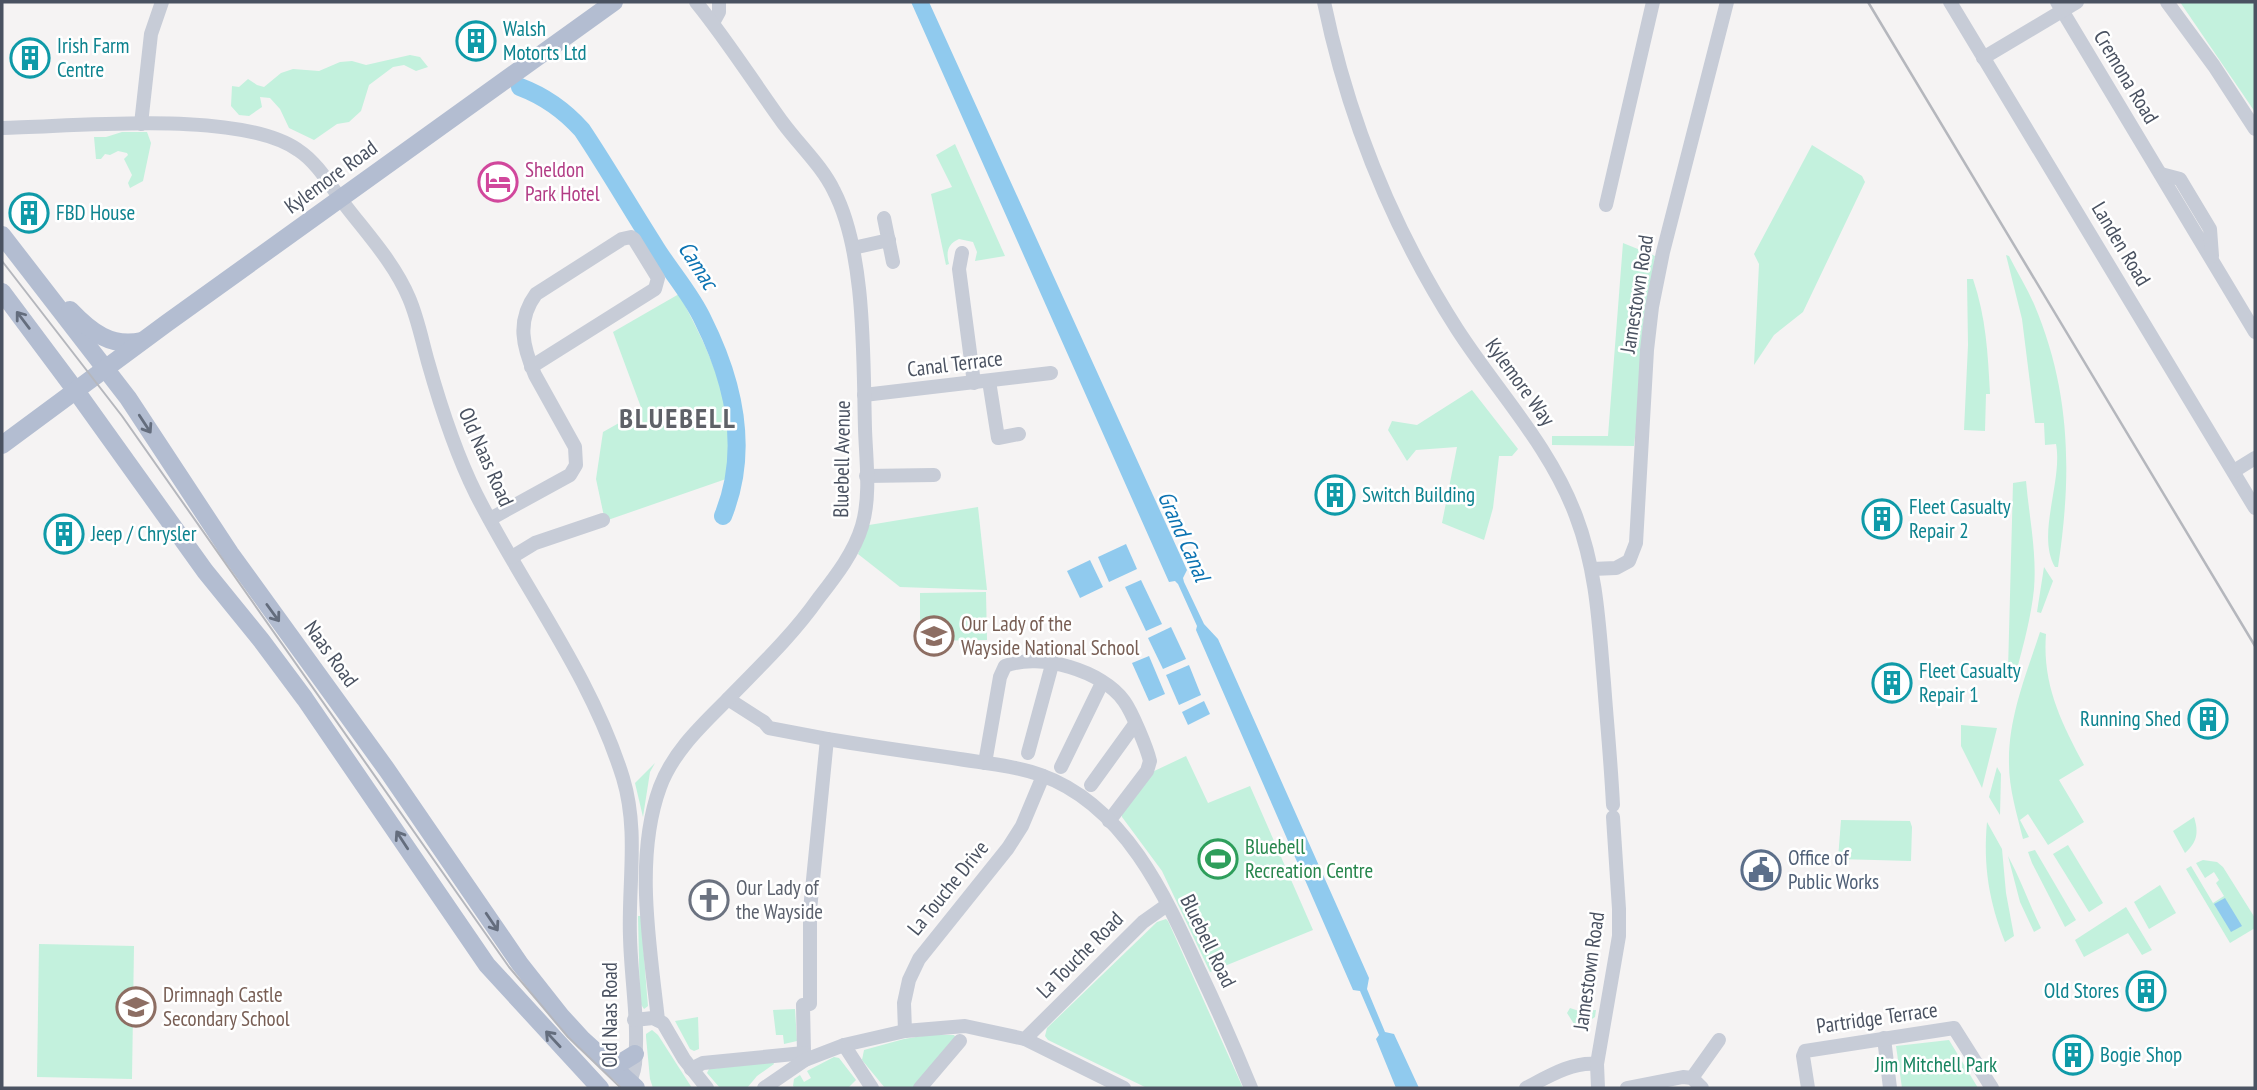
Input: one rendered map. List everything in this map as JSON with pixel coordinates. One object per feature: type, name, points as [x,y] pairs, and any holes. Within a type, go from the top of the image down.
[{"type":"main road","name":"Kylemore Road","points":[[2,445],[614,2]]},
{"type":"main road","name":"Naas Road","points":[[2,235],[128,398],[230,553],[387,770],[520,964],[561,1016],[630,1087]]},
{"type":"main road","points":[[17,255],[36,271],[78,318],[103,337],[115,343],[139,344],[123,377],[128,398]]},
{"type":"main road","points":[[2,292],[205,572],[298,690],[486,965],[600,1088]]},
{"type":"main road","points":[[606,1062],[622,1062],[635,1054]]},
{"type":"street","points":[[141,124],[151,34],[162,2]]},
{"type":"street","name":"Bluebell Avenue","points":[[696,2],[835,193],[853,248],[858,279],[866,476],[863,523],[848,557],[799,624],[687,741],[661,785],[649,842],[648,908],[658,1020],[663,1023],[691,1069],[708,1088]]},
{"type":"street","points":[[713,23],[719,12],[719,2]]},
{"type":"street","name":"Kylemore Way","points":[[1324,2],[1353,112],[1397,221],[1456,327],[1558,476],[1576,516],[1592,569],[1598,605],[1613,811]]},
{"type":"street","points":[[1606,205],[1654,2]]},
{"type":"street","name":"Jamestown Road","points":[[1592,569],[1616,568],[1629,561],[1636,543],[1646,362],[1652,307],[1663,252],[1727,2]]},
{"type":"street","name":"Landen Road","points":[[1950,2],[2255,508]]},
{"type":"street","points":[[1983,58],[2059,6],[2077,2]]},
{"type":"street","points":[[2167,2],[2214,66],[2255,129]]},
{"type":"street","name":"Cremona Road","points":[[2059,6],[2255,332]]},
{"type":"street","name":"Old Naas Road","points":[[2,128],[141,124],[213,126],[278,139],[300,151],[328,181],[384,256],[407,293],[416,316],[447,424],[463,465],[490,519],[561,639],[597,713],[622,777],[632,824],[630,907],[635,1067],[630,1087]]},
{"type":"street","points":[[884,218],[893,262]]},
{"type":"street","points":[[490,519],[570,475],[576,464],[575,447],[531,367],[523,343],[522,328],[533,297],[622,239],[634,239],[658,278],[657,287],[531,367]]},
{"type":"street","points":[[853,248],[889,240]]},
{"type":"street","points":[[962,253],[959,268],[981,382],[998,438],[1019,434]]},
{"type":"street","name":"Canal Terrace","points":[[864,395],[1051,373]]},
{"type":"street","points":[[2234,471],[2255,458]]},
{"type":"street","points":[[866,476],[934,475]]},
{"type":"street","points":[[512,557],[535,543],[603,520]]},
{"type":"street","points":[[1028,753],[1053,661]]},
{"type":"street","points":[[985,763],[1002,670],[1010,664],[1053,661],[1102,682],[1125,702],[1149,755],[1150,765],[1109,821]]},
{"type":"street","points":[[1061,767],[1102,682]]},
{"type":"street","name":"Bluebell Road","points":[[728,699],[769,727],[827,739],[1013,767],[1043,776],[1072,790],[1109,821],[1146,868],[1214,1001],[1251,1088]]},
{"type":"street","points":[[1091,785],[1135,724]]},
{"type":"street","points":[[764,1088],[782,1083],[805,1057],[803,1005],[810,1004],[810,910],[827,739]]},
{"type":"street","name":"La Touche Drive","points":[[905,1031],[904,1003],[909,981],[919,959],[1008,848],[1022,826],[1043,776]]},
{"type":"street","name":"Jamestown Road","points":[[1598,1088],[1597,1064],[1619,936],[1613,811]]},
{"type":"street","name":"La Touche Road","points":[[1025,1040],[1143,922],[1167,905]]},
{"type":"street","points":[[630,907],[648,908]]},
{"type":"street","points":[[634,1020],[658,1020]]},
{"type":"street","points":[[691,1069],[703,1063],[805,1057],[905,1031],[965,1026],[1025,1040],[1124,1088]]},
{"type":"street","name":"Partridge Terrace","points":[[1808,1088],[1803,1056],[1805,1051],[1955,1029],[1992,1088]]},
{"type":"street","points":[[1884,1038],[1890,1088]]},
{"type":"street","points":[[1627,1088],[1683,1077],[1697,1083],[1719,1040]]},
{"type":"street","points":[[920,1088],[960,1041]]},
{"type":"street","points":[[844,1045],[852,1062],[872,1088]]},
{"type":"street","points":[[1526,1088],[1582,1063],[1597,1064]]},
{"type":"green space","points":[[2180,2],[2255,2],[2255,112]]},
{"type":"green space","points":[[410,55],[420,57],[428,67],[416,71],[404,65],[393,67],[369,85],[361,111],[349,122],[337,124],[314,140],[289,128],[280,109],[270,98],[260,97],[262,107],[249,116],[239,115],[231,106],[232,86],[239,87],[248,79],[264,87],[281,73],[293,69],[319,71],[340,62],[352,61],[366,65]]},
{"type":"green space","points":[[122,132],[147,132],[151,143],[143,181],[130,188],[128,183],[132,175],[124,159],[127,153],[118,151],[96,159],[94,137],[106,137]]},
{"type":"green space","points":[[955,144],[1005,256],[975,261],[977,252],[973,242],[959,239],[950,246],[949,264],[946,265],[931,194],[952,187],[936,155]]},
{"type":"green space","points":[[1812,145],[1862,176],[1865,182],[1803,312],[1774,335],[1754,365],[1759,264],[1754,254]]},
{"type":"green space","points":[[1623,243],[1655,256],[1634,446],[1552,445],[1552,436],[1608,436]]},
{"type":"green space","points":[[2006,255],[2009,256],[2034,304],[2046,337],[2062,401],[2066,466],[2063,533],[2058,567],[2055,567],[2050,554],[2048,539],[2056,474],[2056,444],[2045,445],[2044,423],[2035,423],[2022,319]]},
{"type":"green space","points":[[1967,279],[1973,279],[1986,336],[1990,394],[1986,394],[1985,431],[1964,430],[1968,345]]},
{"type":"green space","points":[[679,294],[713,364],[724,401],[730,441],[726,479],[605,521],[596,479],[603,432],[642,410],[613,332]]},
{"type":"green space","points":[[1472,390],[1518,449],[1512,456],[1499,456],[1493,508],[1484,540],[1442,523],[1457,447],[1416,450],[1407,461],[1388,430],[1392,421],[1417,425]]},
{"type":"green space","points":[[2026,481],[2034,548],[2034,589],[2017,669],[2008,670],[2013,483]]},
{"type":"green space","points":[[978,507],[987,590],[900,587],[858,554],[869,525]]},
{"type":"green space","points":[[2044,567],[2053,581],[2041,613],[2037,612]]},
{"type":"green space","points":[[986,592],[987,640],[920,641],[920,593]]},
{"type":"green space","points":[[2040,632],[2046,634],[2047,670],[2055,702],[2084,765],[2059,780],[2084,822],[2048,845],[2028,814],[2020,820],[2029,837],[2023,839],[2009,773],[2011,730]]},
{"type":"green space","points":[[1961,725],[1997,728],[1982,788],[1961,746]]},
{"type":"green space","name":"Bluebell Recreation Centre","points":[[1186,756],[1208,803],[1250,786],[1313,930],[1210,972],[1162,871],[1122,817],[1122,812],[1150,773]]},
{"type":"green space","points":[[655,763],[650,772],[643,817],[635,783]]},
{"type":"green space","points":[[1997,767],[2001,774],[2000,815],[1989,797]]},
{"type":"green space","points":[[2194,817],[2196,837],[2185,853],[2173,831]]},
{"type":"green space","points":[[1841,820],[1910,821],[1911,861],[1838,859]]},
{"type":"green space","points":[[1987,822],[2002,849],[2014,936],[2005,942],[1989,883]]},
{"type":"green space","points":[[2068,845],[2103,903],[2089,912],[2053,854]]},
{"type":"green space","points":[[2035,850],[2076,920],[2065,927],[2032,863],[2028,852]]},
{"type":"green space","points":[[2008,856],[2041,928],[2034,932],[2020,902]]},
{"type":"green space","points":[[2203,860],[2217,862],[2223,867],[2255,918],[2255,928],[2230,943],[2186,869],[2191,866],[2213,903],[2224,896],[2216,883],[2219,880],[2214,872],[2205,878],[2196,863]]},
{"type":"green space","points":[[2160,885],[2176,913],[2149,929],[2134,902]]},
{"type":"green space","points":[[2126,907],[2152,950],[2142,955],[2128,933],[2084,957],[2075,940]]},
{"type":"green space","points":[[638,916],[641,916],[648,1006],[644,1009],[640,1003]]},
{"type":"green space","points":[[1166,919],[1243,1088],[1147,1088],[1048,1040],[1045,1036],[1047,1028],[1157,922]]},
{"type":"green space","points":[[39,944],[134,946],[132,1079],[37,1077]]},
{"type":"green space","points":[[1570,1008],[1579,1011],[1596,1010],[1595,1017],[1584,1024],[1574,1024],[1567,1013]]},
{"type":"green space","points":[[795,1009],[797,1041],[784,1044],[783,1035],[776,1035],[773,1010]]},
{"type":"green space","points":[[698,1017],[699,1049],[694,1051],[690,1049],[675,1021]]},
{"type":"green space","points":[[652,1030],[658,1035],[692,1088],[653,1088],[646,1037]]},
{"type":"green space","points":[[928,1035],[954,1035],[956,1038],[915,1088],[885,1088],[862,1060],[864,1050]]},
{"type":"green space","name":"Jim Mitchell Park","points":[[1949,1040],[1978,1088],[1902,1088],[1896,1046]]},
{"type":"green space","points":[[834,1057],[839,1058],[856,1080],[848,1088],[793,1086],[794,1079],[800,1075],[804,1082],[811,1078],[807,1071]]},
{"type":"green space","points":[[774,1064],[757,1076],[747,1088],[720,1088],[707,1073],[709,1069]]},
{"type":"water","points":[[911,2],[929,2],[1187,570],[1184,582],[1204,624],[1218,639],[1369,978],[1367,989],[1385,1032],[1394,1034],[1419,1088],[1396,1088],[1376,1039],[1379,1035],[1360,991],[1353,990],[1196,630],[1197,626],[1178,584],[1175,581],[1169,582]]},
{"type":"water","points":[[1126,544],[1137,569],[1109,582],[1098,557]]},
{"type":"water","points":[[1090,560],[1103,587],[1080,598],[1067,571]]},
{"type":"water","points":[[1141,580],[1162,624],[1146,631],[1125,587]]},
{"type":"water","points":[[1171,627],[1186,659],[1163,669],[1148,638]]},
{"type":"water","points":[[1149,656],[1165,694],[1149,701],[1132,663]]},
{"type":"water","points":[[1189,665],[1201,695],[1179,705],[1166,675]]},
{"type":"water","points":[[1204,701],[1210,714],[1188,725],[1182,712]]},
{"type":"water","points":[[2225,898],[2242,926],[2231,932],[2214,904]]},
{"type":"waterway","name":"Camac","points":[[520,87],[554,105],[582,130],[703,320],[723,367],[735,417],[736,466],[723,516]]},
{"type":"tram line","points":[[2,261],[122,416],[509,967],[568,1037],[621,1088]]},
{"type":"railway","points":[[1868,2],[2255,646]]},
{"type":"place","name":"Walsh Motorts Ltd","points":[[476,41]]},
{"type":"place","name":"Irish Farm Centre","points":[[30,58]]},
{"type":"place","name":"Sheldon Park Hotel","points":[[498,182]]},
{"type":"place","name":"FBD House","points":[[29,213]]},
{"type":"place","name":"Switch Building","points":[[1335,495]]},
{"type":"place","name":"Fleet Casualty Repair 2","points":[[1882,519]]},
{"type":"place","name":"Jeep / Chrysler","points":[[64,534]]},
{"type":"place","name":"Our Lady of the Wayside National School","points":[[934,636]]},
{"type":"place","name":"Fleet Casualty Repair 1","points":[[1892,683]]},
{"type":"place","name":"Running Shed","points":[[2208,719]]},
{"type":"place","name":"Bluebell Recreation Centre","points":[[1218,859]]},
{"type":"place","name":"Office of Public Works","points":[[1761,870]]},
{"type":"place","name":"Our Lady of the Wayside","points":[[709,900]]},
{"type":"place","name":"Old Stores","points":[[2146,991]]},
{"type":"place","name":"Drimnagh Castle Secondary School","points":[[136,1007]]},
{"type":"place","name":"Bogie Shop","points":[[2073,1055]]},
{"type":"district","name":"BLUEBELL","points":[[678,418]]},
{"type":"water label","name":"Grand Canal","points":[[1184,536]]}]
